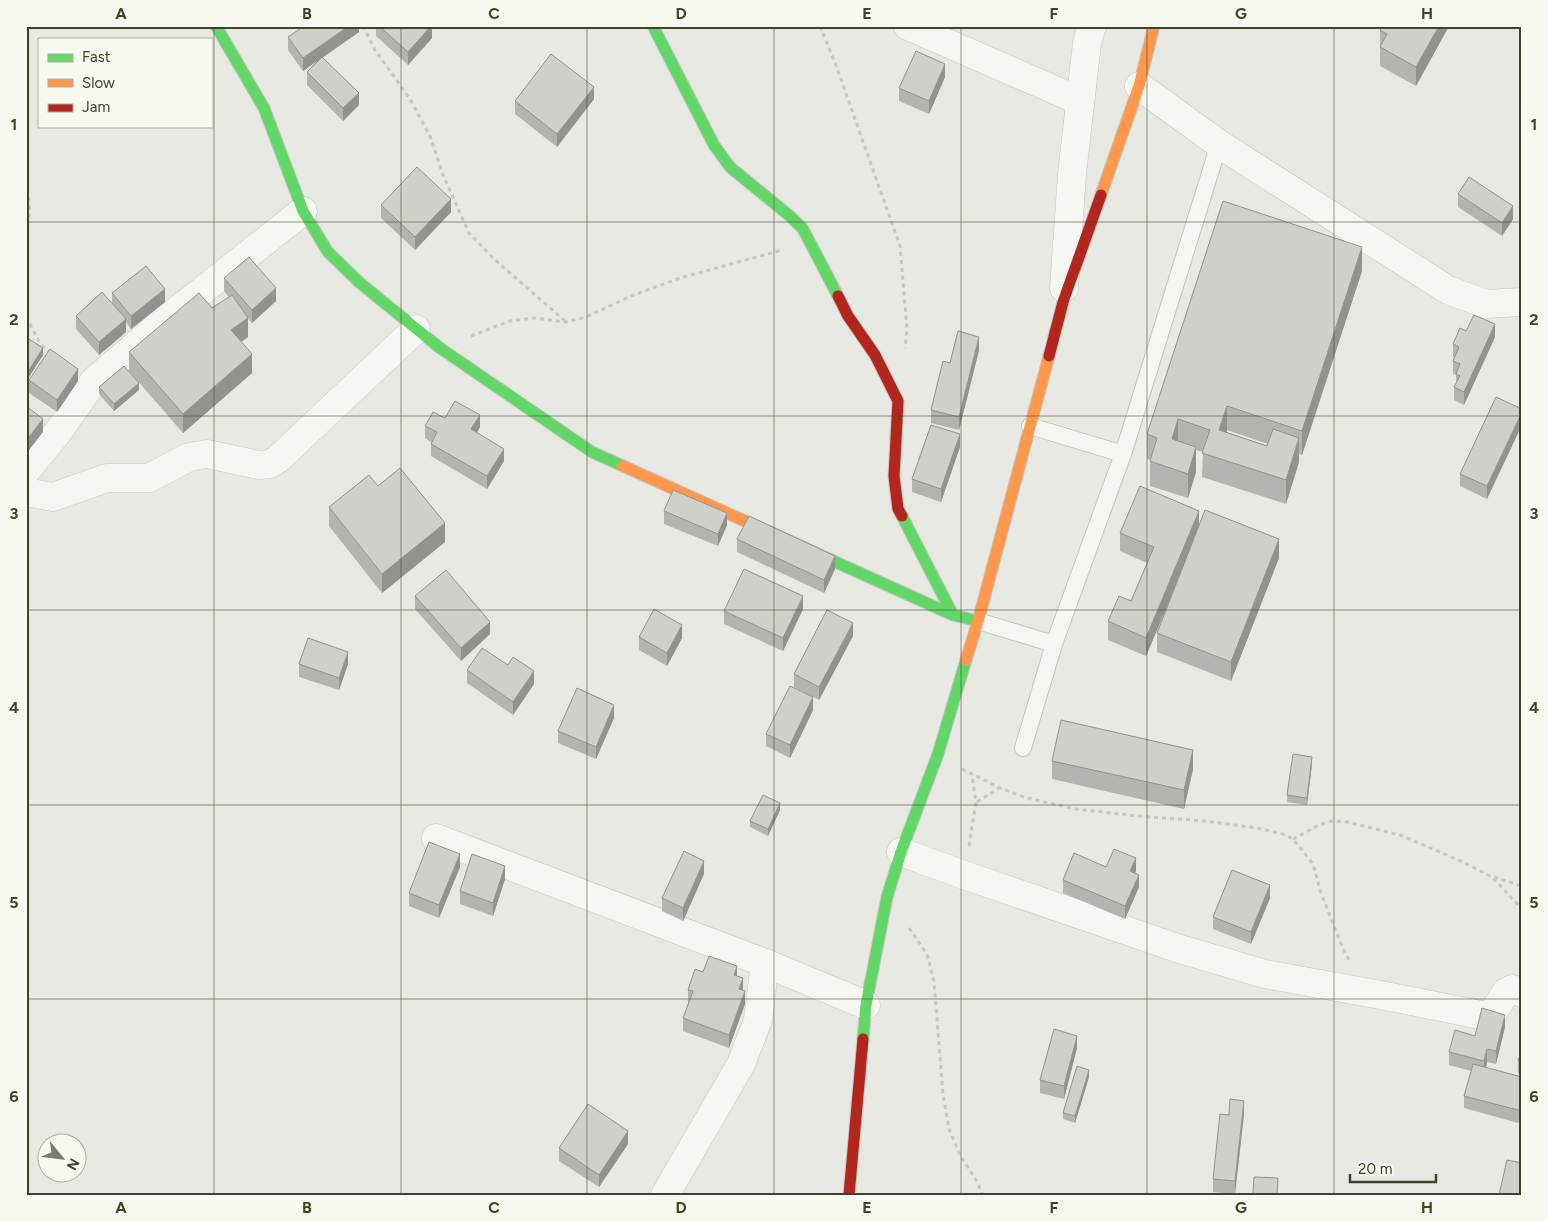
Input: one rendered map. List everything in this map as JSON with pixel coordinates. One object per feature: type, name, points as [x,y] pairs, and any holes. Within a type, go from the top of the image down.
[{"type":"street","points":[[216,26],[264,108],[303,211],[328,252],[360,283],[440,348],[592,452],[953,615],[978,621]]},
{"type":"street","points":[[653,26],[714,146],[730,168],[792,217],[803,230],[848,316],[875,355],[898,401],[894,476],[898,509],[953,615]]},
{"type":"street","points":[[908,26],[1080,101]]},
{"type":"street","points":[[1063,302],[1072,174],[1087,43],[1092,26]]},
{"type":"street","points":[[849,1195],[866,1005],[887,897],[901,852],[938,754],[978,621],[1063,302],[1139,86],[1154,26]]},
{"type":"street","points":[[1139,86],[1219,144],[1448,290],[1486,304],[1522,302]]},
{"type":"street","points":[[26,471],[58,432],[94,382],[159,325],[303,211]]},
{"type":"street","points":[[26,492],[54,497],[107,478],[149,478],[188,457],[207,454],[259,465],[270,464],[416,329]]},
{"type":"street","points":[[436,838],[765,963],[866,1005]]},
{"type":"street","points":[[901,852],[1180,949],[1265,974],[1486,1016],[1494,1011],[1506,992],[1512,989],[1522,993]]},
{"type":"street","points":[[665,1195],[742,1064],[758,1020],[765,963]]},
{"type":"lane","points":[[1023,748],[1054,644],[1123,454],[1219,144]]},
{"type":"lane","points":[[1030,426],[1123,454]]},
{"type":"lane","points":[[978,621],[1054,644]]},
{"type":"path","points":[[363,26],[374,50],[410,98],[430,136],[443,175],[469,233],[494,259],[566,322]]},
{"type":"path","points":[[820,26],[837,68],[900,246],[907,329],[904,356]]},
{"type":"path","points":[[26,190],[29,198],[29,218],[26,229]]},
{"type":"path","points":[[440,348],[510,321],[535,318],[566,322],[586,317],[631,296],[680,278],[809,242]]},
{"type":"path","points":[[26,317],[40,343],[51,354]]},
{"type":"path","points":[[938,754],[972,775],[1027,798],[1076,809],[1249,827],[1282,834],[1293,839],[1313,864],[1321,893],[1336,933],[1351,963]]},
{"type":"path","points":[[964,875],[976,802],[972,775]]},
{"type":"path","points":[[976,802],[1000,788]]},
{"type":"path","points":[[1293,839],[1319,824],[1332,821],[1348,822],[1400,835],[1463,862],[1492,877],[1522,886]]},
{"type":"path","points":[[1492,877],[1522,910]]},
{"type":"path","points":[[887,897],[927,954],[934,982],[943,1095],[949,1129],[960,1155],[978,1183],[982,1195]]},
{"type":"building","points":[[304,26],[349,26],[303,58],[288,37]]},
{"type":"building","points":[[379,26],[431,26],[408,52]]},
{"type":"building","points":[[1383,26],[1439,26],[1416,67],[1380,47],[1387,34],[1380,30]]},
{"type":"building","points":[[916,51],[945,64],[929,101],[899,88]]},
{"type":"building","points":[[551,54],[594,87],[557,134],[515,101]]},
{"type":"building","points":[[322,57],[359,93],[343,108],[307,72]]},
{"type":"building","points":[[417,167],[451,199],[415,237],[381,205]]},
{"type":"building","points":[[1469,177],[1513,206],[1502,223],[1458,194]]},
{"type":"building","points":[[1223,201],[1362,247],[1302,431],[1227,406],[1219,430],[1267,446],[1273,429],[1299,438],[1286,480],[1202,453],[1210,430],[1178,419],[1172,439],[1196,447],[1188,474],[1150,461],[1157,438],[1147,434]]},
{"type":"building","points":[[249,257],[276,288],[252,310],[224,278]]},
{"type":"building","points":[[146,266],[165,289],[131,316],[112,293]]},
{"type":"building","points":[[102,292],[126,319],[99,342],[76,316]]},
{"type":"building","points":[[199,293],[212,308],[232,295],[248,318],[231,330],[252,354],[183,414],[129,352]]},
{"type":"building","points":[[1474,315],[1495,324],[1464,392],[1454,387],[1460,376],[1456,374],[1460,364],[1453,361],[1459,347],[1453,344],[1460,328],[1466,331]]},
{"type":"building","points":[[958,331],[979,337],[959,417],[931,410],[943,361],[950,363]]},
{"type":"building","points":[[26,337],[43,348],[29,370],[26,368]]},
{"type":"building","points":[[50,349],[78,369],[57,400],[29,380]]},
{"type":"building","points":[[124,366],[139,383],[114,404],[99,387]]},
{"type":"building","points":[[1496,397],[1522,409],[1522,412],[1487,486],[1460,474]]},
{"type":"building","points":[[455,401],[480,415],[471,429],[504,449],[487,476],[431,444],[437,432],[425,426],[433,412],[445,418]]},
{"type":"building","points":[[26,406],[43,419],[26,441]]},
{"type":"building","points":[[931,425],[960,434],[941,489],[912,479]]},
{"type":"building","points":[[400,468],[445,523],[382,574],[329,507],[369,475],[378,486]]},
{"type":"building","points":[[1140,486],[1199,511],[1146,638],[1108,621],[1119,596],[1131,601],[1154,547],[1120,533]]},
{"type":"building","points":[[673,490],[727,513],[718,534],[664,511]]},
{"type":"building","points":[[1205,510],[1279,539],[1231,662],[1157,633]]},
{"type":"building","points":[[749,516],[835,556],[824,580],[737,539]]},
{"type":"building","points":[[744,569],[803,596],[783,638],[724,611]]},
{"type":"building","points":[[446,570],[490,622],[461,648],[415,596]]},
{"type":"building","points":[[654,609],[682,625],[667,653],[639,637]]},
{"type":"building","points":[[827,610],[853,623],[819,687],[794,674]]},
{"type":"building","points":[[308,638],[348,652],[339,678],[299,664]]},
{"type":"building","points":[[482,648],[508,665],[513,657],[534,671],[513,702],[467,670]]},
{"type":"building","points":[[790,686],[813,697],[790,745],[766,734]]},
{"type":"building","points":[[577,688],[614,705],[596,747],[558,731]]},
{"type":"building","points":[[1061,720],[1193,750],[1184,790],[1052,761]]},
{"type":"building","points":[[1293,754],[1312,757],[1307,798],[1287,795]]},
{"type":"building","points":[[763,795],[780,803],[768,829],[750,821]]},
{"type":"building","points":[[429,842],[460,854],[439,905],[409,893]]},
{"type":"building","points":[[1114,849],[1136,858],[1130,871],[1139,875],[1125,906],[1063,880],[1074,853],[1106,867]]},
{"type":"building","points":[[684,851],[704,861],[683,908],[662,898]]},
{"type":"building","points":[[472,854],[505,866],[493,903],[460,891]]},
{"type":"building","points":[[1232,870],[1270,885],[1251,932],[1213,917]]},
{"type":"building","points":[[709,956],[737,966],[734,975],[743,978],[739,989],[745,991],[729,1035],[683,1018],[693,991],[688,990],[695,969],[703,972]]},
{"type":"building","points":[[1482,1008],[1505,1015],[1496,1051],[1487,1049],[1484,1061],[1449,1052],[1455,1030],[1475,1036]]},
{"type":"building","points":[[1054,1029],[1077,1036],[1064,1086],[1040,1080]]},
{"type":"building","points":[[1522,1051],[1522,1061],[1518,1060]]},
{"type":"building","points":[[1473,1064],[1522,1077],[1522,1111],[1464,1096]]},
{"type":"building","points":[[1077,1066],[1089,1070],[1075,1116],[1063,1113]]},
{"type":"building","points":[[1230,1099],[1244,1101],[1235,1181],[1213,1179],[1220,1114],[1229,1115]]},
{"type":"building","points":[[588,1104],[628,1131],[599,1175],[559,1148]]},
{"type":"building","points":[[1507,1160],[1522,1163],[1522,1195],[1499,1195]]},
{"type":"building","points":[[1254,1177],[1278,1178],[1277,1195],[1253,1195]]},
{"type":"traffic: fast","points":[[216,26],[264,108],[303,211],[328,252],[360,283],[440,348],[592,452],[623,466]]},
{"type":"traffic: fast","points":[[653,26],[714,145],[730,167],[803,229],[838,296]]},
{"type":"traffic: fast","points":[[902,516],[953,615]]},
{"type":"traffic: fast","points":[[829,559],[953,615],[978,621]]},
{"type":"traffic: fast","points":[[863,1039],[866,1005],[887,897],[901,852],[938,754],[966,660]]},
{"type":"traffic: slow","points":[[1101,195],[1139,86],[1154,26]]},
{"type":"traffic: slow","points":[[966,660],[1049,356]]},
{"type":"traffic: slow","points":[[623,466],[829,559]]},
{"type":"traffic: jam","points":[[1049,356],[1063,302],[1101,195]]},
{"type":"traffic: jam","points":[[838,296],[848,316],[875,355],[898,401],[894,476],[898,509],[902,516]]},
{"type":"traffic: jam","points":[[849,1195],[863,1039]]}]
